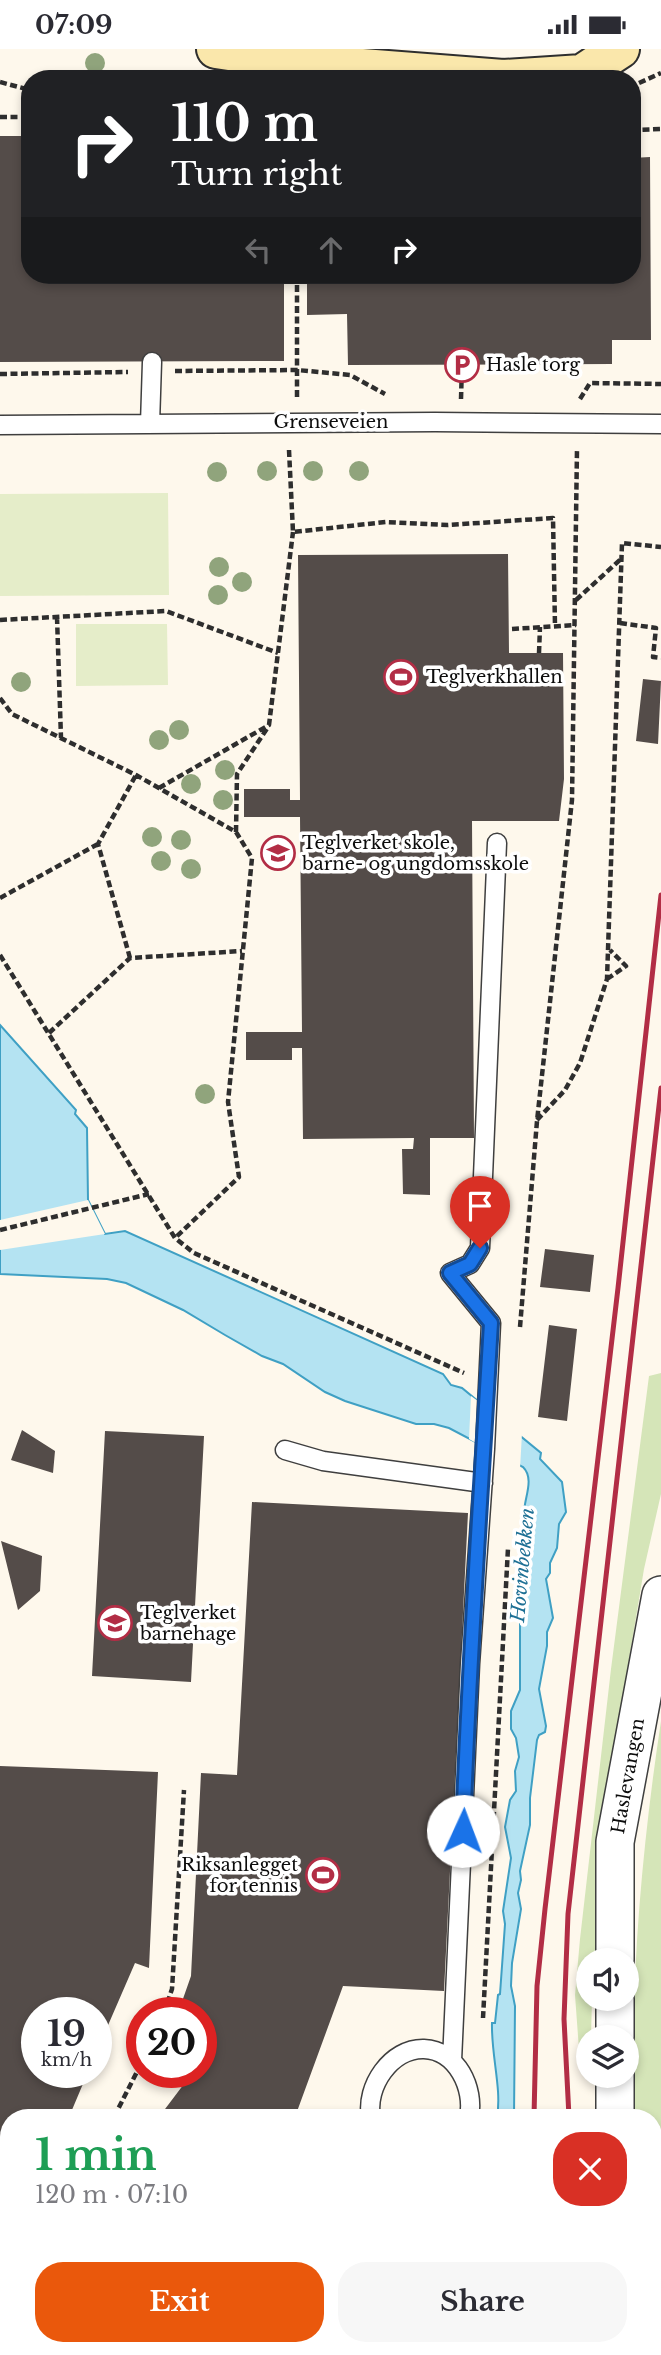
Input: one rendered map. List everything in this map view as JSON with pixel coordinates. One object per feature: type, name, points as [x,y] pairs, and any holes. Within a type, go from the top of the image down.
[{"type":"main road","points":[[216,49],[383,70]]},
{"type":"main road","points":[[356,68],[446,49]]},
{"type":"main road","points":[[588,70],[620,49]]},
{"type":"street","name":"Haslevangen","points":[[615,1948],[615,1842],[661,1595]]},
{"type":"street","points":[[615,2088],[615,2109]]},
{"type":"lane","points":[[150,424],[152,362]]},
{"type":"lane","name":"Grenseveien","points":[[0,425],[661,424]]},
{"type":"lane","points":[[452,2060],[470,1664],[491,1323],[450,1273],[470,1264],[480,1248],[497,843]]},
{"type":"lane","points":[[285,1450],[323,1461],[482,1483]]},
{"type":"lane","points":[[370,2109],[372,2090],[392,2062],[404,2054],[424,2049],[438,2052],[452,2060],[463,2075],[470,2093],[469,2109]]},
{"type":"path","points":[[641,83],[661,73]]},
{"type":"path","points":[[0,82],[21,88]]},
{"type":"path","points":[[0,117],[21,117]]},
{"type":"path","points":[[641,130],[661,129]]},
{"type":"path","points":[[297,284],[297,423]]},
{"type":"path","points":[[297,370],[350,375]]},
{"type":"path","points":[[565,423],[590,383],[661,384]]},
{"type":"path","points":[[236,832],[237,773],[269,725],[293,532],[289,447]]},
{"type":"path","points":[[520,1332],[537,1121],[572,800],[577,448]]},
{"type":"path","points":[[293,532],[386,522],[448,525],[553,518],[555,626]]},
{"type":"path","points":[[537,1121],[565,1090],[580,1063],[607,979],[622,543],[661,547],[661,542]]},
{"type":"path","points":[[576,600],[622,557]]},
{"type":"path","points":[[0,621],[166,611],[278,653]]},
{"type":"path","points":[[57,617],[61,738]]},
{"type":"path","points":[[620,623],[656,628],[653,657],[661,658]]},
{"type":"path","points":[[512,628],[576,625]]},
{"type":"path","points":[[539,653],[540,627]]},
{"type":"path","points":[[0,698],[12,714],[136,775],[236,832],[252,857],[228,1102],[239,1177],[175,1238]]},
{"type":"path","points":[[159,788],[269,725]]},
{"type":"path","points":[[0,898],[98,844],[136,775]]},
{"type":"path","points":[[98,844],[130,958]]},
{"type":"path","points":[[607,979],[626,966],[610,950]]},
{"type":"path","points":[[49,1033],[130,958],[243,951]]},
{"type":"path","points":[[0,955],[175,1238],[194,1253],[471,1376],[488,1379]]},
{"type":"path","points":[[0,1230],[149,1194]]},
{"type":"path","points":[[482,2025],[508,1534]]},
{"type":"path","points":[[169,1997],[184,1790]]},
{"type":"path","points":[[118,2109],[129,2088]]},
{"type":"green space","points":[[168,493],[169,595],[0,596],[0,494]]},
{"type":"green space","points":[[76,624],[167,624],[168,685],[76,686]]},
{"type":"green space","points":[[661,1373],[661,1494],[644,1569],[611,1769],[595,1948],[579,1948],[611,1669],[649,1376]]},
{"type":"green space","points":[[661,1721],[661,2109],[634,2109],[633,2088],[639,2088],[639,2025],[634,2025],[634,2011],[639,2011],[639,1948],[637,1948],[643,1869]]},
{"type":"green space","points":[[576,2011],[592,2011],[591,2025],[577,2025]]},
{"type":"water","points":[[0,1025],[76,1110],[75,1114],[87,1128],[88,1200],[105,1234],[125,1231],[443,1374],[451,1385],[462,1388],[541,1453],[540,1459],[562,1482],[566,1512],[559,1524],[557,1548],[546,1579],[553,1618],[547,1632],[539,1689],[546,1726],[545,1732],[539,1735],[537,1740],[530,1798],[530,1825],[520,1871],[518,1893],[521,1909],[512,1963],[511,1986],[515,2006],[514,2109],[498,2109],[492,2023],[495,2023],[500,1994],[505,1924],[503,1911],[511,1858],[505,1827],[510,1800],[516,1791],[515,1771],[519,1757],[516,1738],[511,1729],[511,1711],[520,1690],[520,1624],[524,1584],[522,1554],[529,1530],[524,1513],[529,1483],[523,1467],[449,1428],[434,1424],[416,1424],[325,1392],[283,1364],[262,1356],[183,1310],[126,1283],[107,1279],[0,1274]]},
{"type":"pier","points":[[88,1200],[105,1234],[0,1250],[0,1220]]},
{"type":"pier","points":[[471,1396],[522,1433],[520,1469],[469,1439]]},
{"type":"building","points":[[0,136],[21,136],[21,284],[284,284],[284,361],[0,362]]},
{"type":"building","points":[[650,157],[651,340],[612,340],[612,364],[348,365],[347,314],[307,315],[307,284],[641,284],[641,158]]},
{"type":"building","points":[[508,554],[509,653],[563,653],[564,779],[559,821],[472,821],[474,1138],[430,1138],[430,1195],[403,1194],[402,1149],[413,1149],[414,1138],[303,1139],[302,1048],[292,1048],[292,1060],[246,1060],[246,1032],[302,1032],[300,817],[244,817],[244,789],[290,789],[290,800],[300,800],[298,555]]},
{"type":"building","points":[[643,679],[661,681],[658,744],[636,741]]},
{"type":"building","points":[[545,1249],[594,1255],[590,1292],[540,1287]]},
{"type":"building","points":[[549,1325],[577,1329],[567,1421],[538,1417]]},
{"type":"building","points":[[22,1430],[55,1451],[53,1473],[11,1460]]},
{"type":"building","points":[[105,1431],[204,1436],[191,1682],[92,1676]]},
{"type":"building","name":"Riksanlegget for tennis","points":[[252,1502],[468,1513],[444,1991],[343,1986],[298,2109],[165,2109],[181,2088],[217,2088],[217,1997],[184,1997],[191,1976],[201,1773],[237,1775]]},
{"type":"building","points":[[1,1541],[42,1556],[40,1591],[18,1610]]},
{"type":"building","points":[[0,1766],[158,1772],[149,1968],[135,1963],[112,2016],[112,1997],[21,1997],[21,2088],[81,2088],[72,2109],[0,2109]]},
{"type":"railway","points":[[534,2109],[537,1986],[545,1909],[661,895]]},
{"type":"railway","points":[[569,2109],[564,2019],[568,1914],[661,1088]]},
{"type":"place","name":"Hasle torg","points":[[462,365]]},
{"type":"place","name":"Teglverkhallen","points":[[401,677]]},
{"type":"place","name":"Teglverket skole, barne- og ungdomsskole","points":[[278,853]]},
{"type":"place","name":"Teglverket barnehage","points":[[115,1623]]},
{"type":"place","name":"Riksanlegget for tennis","points":[[323,1875]]},
{"type":"route","points":[[463,1831],[470,1664],[491,1323],[450,1273],[470,1264],[480,1248]]},
{"type":"water label","name":"Hovinbekken","points":[[522,1565]]}]
